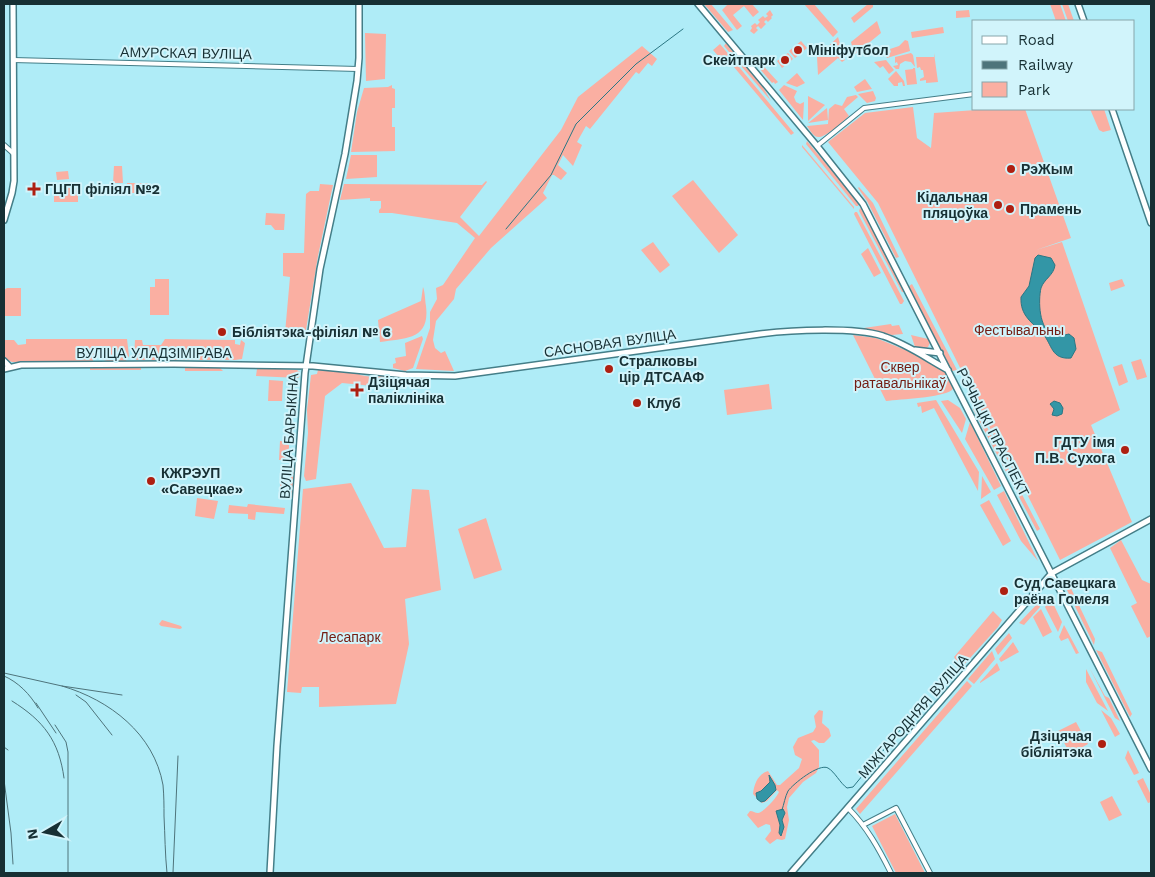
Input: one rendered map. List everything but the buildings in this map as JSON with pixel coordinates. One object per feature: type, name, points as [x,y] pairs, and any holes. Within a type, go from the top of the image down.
[{"type":"main road","points":[[4,220],[12,193],[14,154],[12,4]]},
{"type":"main road","name":"ВУЛІЦА БАРЫКІНА","points":[[270,873],[278,737],[306,366],[320,269],[345,154],[358,68],[359,4]]},
{"type":"main road","name":"РЭЧЫЦКІ ПРАСПЕКТ","points":[[698,4],[818,146],[864,204],[1151,769]]},
{"type":"main road","points":[[1078,4],[1084,20]]},
{"type":"main road","points":[[1112,110],[1151,224]]},
{"type":"main road","name":"САСНОВАЯ ВУЛІЦА","points":[[306,366],[406,375],[455,376],[766,333],[800,331],[874,334],[924,354],[948,370]]},
{"type":"main road","points":[[932,338],[932,346],[924,354],[931,357],[940,353]]},
{"type":"main road","points":[[4,361],[6,368]]},
{"type":"main road","name":"ВУЛІЦА УЛАДЗІМІРАВА","points":[[6,368],[35,364],[306,366]]},
{"type":"main road","points":[[1052,573],[1151,519]]},
{"type":"main road","name":"МІЖГАРОДНЯЯ ВУЛІЦА","points":[[791,873],[1052,573]]},
{"type":"street","name":"АМУРСКАЯ ВУЛІЦА","points":[[13,60],[358,68]]},
{"type":"street","points":[[818,146],[864,108],[972,94]]},
{"type":"street","points":[[4,145],[14,154]]},
{"type":"street","points":[[848,808],[874,839],[891,873]]},
{"type":"street","points":[[864,825],[896,808],[930,873]]},
{"type":"green space","points":[[704,4],[711,4],[733,30],[728,32]]},
{"type":"green space","points":[[728,4],[752,4],[759,12],[753,17],[744,6],[733,15],[742,26],[737,30],[722,10]]},
{"type":"green space","points":[[804,4],[814,4],[838,32],[833,37]]},
{"type":"green space","points":[[868,4],[873,4],[873,7],[854,23],[851,18]]},
{"type":"green space","points":[[1050,4],[1060,4],[1066,20],[1056,20]]},
{"type":"green space","points":[[1062,4],[1068,4],[1074,20],[1068,20]]},
{"type":"green space","points":[[770,10],[773,15],[772,18],[768,22],[766,20],[764,22],[766,24],[761,29],[758,26],[756,28],[758,30],[754,34],[750,31],[751,26],[755,23],[757,25],[760,22],[758,20],[763,16],[765,18],[768,16],[766,14]]},
{"type":"green space","points":[[969,10],[970,17],[956,18],[956,11]]},
{"type":"green space","points":[[877,21],[881,33],[854,55],[851,42]]},
{"type":"green space","points":[[943,27],[944,33],[912,38],[911,32]]},
{"type":"green space","points":[[365,33],[386,34],[385,79],[366,81]]},
{"type":"green space","points":[[838,37],[845,60],[842,62],[838,58],[818,75],[817,57]]},
{"type":"green space","points":[[905,40],[908,41],[910,51],[887,58],[886,56],[891,52],[890,49],[899,46]]},
{"type":"green space","name":"Мініфутбол","points":[[801,41],[807,48],[795,58],[789,51]]},
{"type":"green space","points":[[726,43],[763,87],[771,101],[724,46]]},
{"type":"green space","points":[[720,44],[794,133],[791,135],[728,60],[724,63],[713,50]]},
{"type":"green space","points":[[642,46],[657,59],[652,66],[648,63],[639,74],[636,72],[590,129],[586,126],[577,142],[582,145],[573,166],[563,155],[558,165],[567,173],[561,180],[552,175],[543,193],[547,198],[491,248],[456,289],[454,299],[436,321],[433,340],[435,348],[441,353],[445,351],[454,371],[416,369],[430,328],[430,312],[437,299],[436,288],[443,285],[475,238],[457,223],[392,213],[379,213],[381,201],[370,201],[370,198],[340,200],[344,184],[482,185],[486,181],[460,217],[479,236],[561,130],[578,97]]},
{"type":"green space","name":"Скейтпарк","points":[[788,53],[793,59],[782,68],[777,61]]},
{"type":"green space","points":[[911,53],[915,67],[911,62],[905,61],[900,64],[899,69],[893,66],[898,65],[897,62],[895,63],[895,57]]},
{"type":"green space","points":[[934,53],[938,82],[926,83],[926,80],[920,81],[924,77],[923,70],[920,67],[917,68],[916,57],[934,57]]},
{"type":"green space","points":[[758,60],[778,82],[772,83],[753,61],[757,62]]},
{"type":"green space","points":[[886,60],[894,70],[889,74],[883,66],[880,68],[874,62]]},
{"type":"green space","points":[[915,68],[917,84],[907,85],[905,70]]},
{"type":"green space","points":[[896,71],[904,81],[905,86],[903,86],[902,82],[898,83],[898,86],[894,86],[888,79]]},
{"type":"green space","points":[[797,73],[805,83],[797,87],[786,83]]},
{"type":"green space","points":[[865,79],[872,89],[857,92],[854,87]]},
{"type":"green space","points":[[392,85],[392,88],[395,89],[392,127],[395,127],[395,151],[351,152],[357,112],[364,88],[388,87]]},
{"type":"green space","points":[[784,85],[797,91],[794,97],[796,102],[800,104],[804,102],[803,120],[779,90]]},
{"type":"green space","points":[[873,91],[876,98],[875,101],[867,103],[858,94]]},
{"type":"green space","points":[[856,95],[858,97],[844,109],[849,116],[822,136],[818,137],[813,134],[807,126],[828,124],[829,109],[835,104],[842,106],[847,97]]},
{"type":"green space","points":[[808,96],[825,105],[808,121]]},
{"type":"green space","name":"Фестывальны","points":[[913,107],[917,138],[931,148],[934,113],[976,110],[1025,110],[1071,238],[1036,250],[1062,242],[1120,410],[1091,425],[1132,522],[1060,560],[1028,496],[996,440],[878,203],[828,142],[865,113]]},
{"type":"green space","points":[[827,108],[828,120],[808,123]]},
{"type":"green space","points":[[1090,110],[1104,110],[1111,130],[1103,132],[1099,130]]},
{"type":"green space","points":[[807,141],[857,201],[858,206],[856,206],[806,144]]},
{"type":"green space","points":[[802,145],[854,207],[854,209],[802,147]]},
{"type":"green space","points":[[351,155],[377,155],[377,177],[346,179]]},
{"type":"green space","points":[[114,166],[122,166],[123,183],[113,183]]},
{"type":"green space","points":[[68,171],[69,179],[57,180],[56,172]]},
{"type":"green space","points":[[693,180],[738,235],[719,253],[672,196]]},
{"type":"green space","points":[[127,183],[148,183],[148,193],[127,193]]},
{"type":"green space","points":[[320,184],[333,185],[318,256],[305,336],[285,333],[290,277],[283,276],[283,253],[304,253],[306,194],[310,191],[319,191]]},
{"type":"green space","points":[[54,187],[78,188],[78,202],[54,202]]},
{"type":"green space","points":[[859,187],[873,203],[899,257],[896,258]]},
{"type":"green space","points":[[860,208],[904,292],[902,292],[859,211]]},
{"type":"green space","points":[[857,212],[904,301],[902,304],[900,304],[854,214]]},
{"type":"green space","points":[[266,213],[285,214],[284,230],[275,230],[271,225],[265,225]]},
{"type":"green space","points":[[653,242],[670,265],[660,273],[641,250]]},
{"type":"green space","points":[[868,248],[881,273],[874,277],[861,254]]},
{"type":"green space","points":[[155,279],[169,279],[169,315],[150,315],[150,287],[155,287]]},
{"type":"green space","points":[[1122,279],[1125,286],[1111,291],[1109,283]]},
{"type":"green space","points":[[912,284],[957,370],[952,371],[909,286]]},
{"type":"green space","points":[[423,287],[426,317],[420,331],[407,338],[380,342],[378,320],[421,301]]},
{"type":"green space","points":[[7,288],[21,288],[21,316],[4,316],[4,290]]},
{"type":"green space","points":[[891,324],[892,326],[899,325],[903,334],[892,335],[857,329]]},
{"type":"green space","name":"Сквер ратавальнікаў","points":[[853,335],[876,338],[920,356],[944,370],[953,388],[952,390],[939,395],[886,401]]},
{"type":"green space","points":[[911,335],[928,339],[930,343],[928,347],[924,349],[915,347]]},
{"type":"green space","points":[[422,336],[423,339],[413,368],[405,371],[393,368],[393,364],[396,363],[395,358],[406,356],[405,343]]},
{"type":"green space","points":[[26,339],[127,339],[129,356],[126,361],[114,362],[102,359],[101,355],[94,356],[93,361],[8,361],[4,353],[4,340],[14,340],[18,345],[26,344]]},
{"type":"green space","points":[[165,339],[235,340],[235,344],[240,345],[241,340],[245,343],[242,359],[235,360],[137,360],[134,358],[135,340],[142,340],[143,345],[161,345]]},
{"type":"green space","points":[[1141,359],[1147,377],[1137,380],[1131,362]]},
{"type":"green space","points":[[1122,364],[1128,382],[1119,386],[1113,367]]},
{"type":"green space","points":[[137,366],[141,370],[90,370],[90,367]]},
{"type":"green space","points":[[185,367],[219,367],[223,371],[185,371]]},
{"type":"green space","points":[[257,369],[297,370],[300,372],[300,376],[298,378],[256,376]]},
{"type":"green space","points":[[318,370],[359,373],[360,375],[372,377],[373,374],[407,377],[409,383],[407,385],[375,383],[373,386],[342,383],[325,396],[316,479],[306,481],[304,476],[308,433],[307,410],[311,375],[317,374]]},
{"type":"green space","points":[[269,380],[283,381],[282,401],[268,401]]},
{"type":"green space","points":[[769,384],[772,409],[727,415],[724,390]]},
{"type":"green space","points":[[936,400],[979,472],[978,491],[934,408],[922,413],[921,406],[918,407],[917,403]]},
{"type":"green space","points":[[948,400],[960,408],[966,419],[962,433],[941,401]]},
{"type":"green space","points":[[976,406],[1040,529],[1037,531],[973,409]]},
{"type":"green space","points":[[970,422],[1001,486],[994,490],[965,439]]},
{"type":"green space","points":[[280,441],[289,442],[289,460],[279,460]]},
{"type":"green space","points":[[282,465],[288,465],[286,489],[280,487],[282,472],[280,470]]},
{"type":"green space","points":[[291,465],[294,467],[292,498],[289,498]]},
{"type":"green space","points":[[982,476],[991,492],[981,499]]},
{"type":"green space","name":"Лесапарк","points":[[351,483],[384,548],[406,547],[412,489],[429,490],[441,590],[405,599],[409,644],[396,704],[319,707],[319,687],[302,687],[301,693],[287,692],[303,489]]},
{"type":"green space","points":[[1004,491],[1038,561],[1021,541],[997,495]]},
{"type":"green space","points":[[197,498],[218,501],[214,519],[195,516]]},
{"type":"green space","points":[[989,500],[1011,541],[1003,546],[980,505]]},
{"type":"green space","points":[[248,504],[285,508],[284,514],[256,512],[255,520],[248,519],[248,514],[228,513],[229,505],[247,507]]},
{"type":"green space","points":[[486,518],[502,570],[474,579],[458,529]]},
{"type":"green space","points":[[1121,540],[1142,580],[1151,584],[1151,636],[1147,638],[1131,606],[1137,603],[1110,548]]},
{"type":"green space","points":[[1068,582],[1095,639],[1094,645],[1064,584]]},
{"type":"green space","points":[[1051,599],[1062,622],[1058,632],[1045,607]]},
{"type":"green space","points":[[1038,603],[1040,607],[1024,625],[1019,623]]},
{"type":"green space","points":[[1041,609],[1052,632],[1043,637],[1033,617]]},
{"type":"green space","points":[[993,611],[1002,620],[998,627],[961,668],[954,657]]},
{"type":"green space","points":[[162,620],[182,628],[161,626],[159,624]]},
{"type":"green space","points":[[1064,625],[1079,653],[1076,654],[1068,638],[1061,641],[1059,637]]},
{"type":"green space","points":[[1009,633],[1012,638],[998,655],[995,649]]},
{"type":"green space","points":[[1013,642],[1019,652],[1001,662],[999,659]]},
{"type":"green space","points":[[1096,650],[1102,652],[1132,714],[1130,717]]},
{"type":"green space","points":[[992,651],[995,659],[974,684],[968,679]]},
{"type":"green space","points":[[997,663],[1000,670],[980,683],[980,682]]},
{"type":"green space","points":[[1089,667],[1105,696],[1109,698],[1120,721],[1115,718]]},
{"type":"green space","points":[[1086,669],[1108,711],[1097,703],[1086,682]]},
{"type":"green space","points":[[967,681],[972,686],[860,814],[856,809]]},
{"type":"green space","points":[[819,710],[823,711],[822,723],[829,729],[831,736],[824,743],[811,741],[819,750],[819,767],[816,773],[803,782],[789,798],[787,807],[789,820],[785,839],[777,839],[770,844],[765,839],[771,831],[770,825],[766,824],[758,828],[747,815],[750,811],[758,813],[764,810],[779,792],[777,790],[767,801],[762,803],[753,794],[756,783],[762,774],[768,771],[777,785],[780,785],[799,768],[802,759],[795,755],[793,747],[798,738],[813,732],[816,727],[814,716]]},
{"type":"green space","points":[[1101,710],[1111,718],[1120,734],[1115,737]]},
{"type":"green space","points":[[1076,722],[1088,744],[1070,754],[1058,731]]},
{"type":"green space","points":[[1128,750],[1139,773],[1134,775],[1125,758]]},
{"type":"green space","points":[[1143,778],[1151,795],[1151,802],[1148,803],[1137,781]]},
{"type":"green space","points":[[1112,796],[1122,815],[1109,821],[1100,802]]},
{"type":"green space","points":[[895,814],[925,873],[896,873],[872,826]]},
{"type":"water","points":[[1038,255],[1051,258],[1055,265],[1053,272],[1041,288],[1040,307],[1042,321],[1048,332],[1053,335],[1069,334],[1074,338],[1076,349],[1071,358],[1064,358],[1056,354],[1043,334],[1022,309],[1021,297],[1029,286],[1035,258]]},
{"type":"water","points":[[1054,401],[1060,403],[1063,408],[1062,414],[1057,416],[1052,415],[1054,409],[1050,404]]},
{"type":"water","points":[[769,775],[776,790],[765,801],[761,802],[757,799],[756,793],[761,791],[770,782]]},
{"type":"water","points":[[783,809],[785,813],[782,820],[784,827],[781,836],[776,811]]},
{"type":"waterway","points":[[506,229],[551,175],[576,124],[636,64],[683,29]]},
{"type":"waterway","points":[[782,810],[788,791],[800,779],[819,768],[828,768],[847,788],[853,787],[906,723]]},
{"type":"railway","points":[[4,673],[62,686],[122,695]]},
{"type":"railway","points":[[4,676],[23,689],[38,708]]},
{"type":"railway","points":[[62,686],[80,692],[113,710],[140,735],[150,750],[158,767],[163,785],[167,873]]},
{"type":"railway","points":[[76,695],[86,702],[112,735]]},
{"type":"railway","points":[[12,701],[33,716],[48,733],[58,753],[64,778]]},
{"type":"railway","points":[[36,703],[56,733]]},
{"type":"railway","points":[[55,725],[66,742],[68,752],[68,873]]},
{"type":"railway","points":[[4,747],[8,750]]},
{"type":"railway","points":[[173,873],[178,756]]},
{"type":"railway","points":[[4,780],[13,864]]},
{"type":"place","name":"Мініфутбол","points":[[798,50]]},
{"type":"place","name":"Скейтпарк","points":[[785,60]]},
{"type":"place","name":"РэЖым","points":[[1011,169]]},
{"type":"place","name":"ГЦГП філіял №2","points":[[34,189]]},
{"type":"place","name":"Кідальная пляцоўка","points":[[998,205]]},
{"type":"place","name":"Прамень","points":[[1010,209]]},
{"type":"place","name":"Бібліятэка-філіял № 6","points":[[222,332]]},
{"type":"place","name":"Стралковы цір ДТСААФ","points":[[609,369]]},
{"type":"place","name":"Дзіцячая паліклініка","points":[[357,390]]},
{"type":"place","name":"Клуб","points":[[637,403]]},
{"type":"place","name":"ГДТУ імя П.В. Сухога","points":[[1125,450]]},
{"type":"place","name":"КЖРЭУП «Савецкае»","points":[[151,481]]},
{"type":"place","name":"Суд Савецкага раёна Гомеля","points":[[1004,591]]},
{"type":"place","name":"Дзіцячая бібліятэка","points":[[1102,744]]}]
